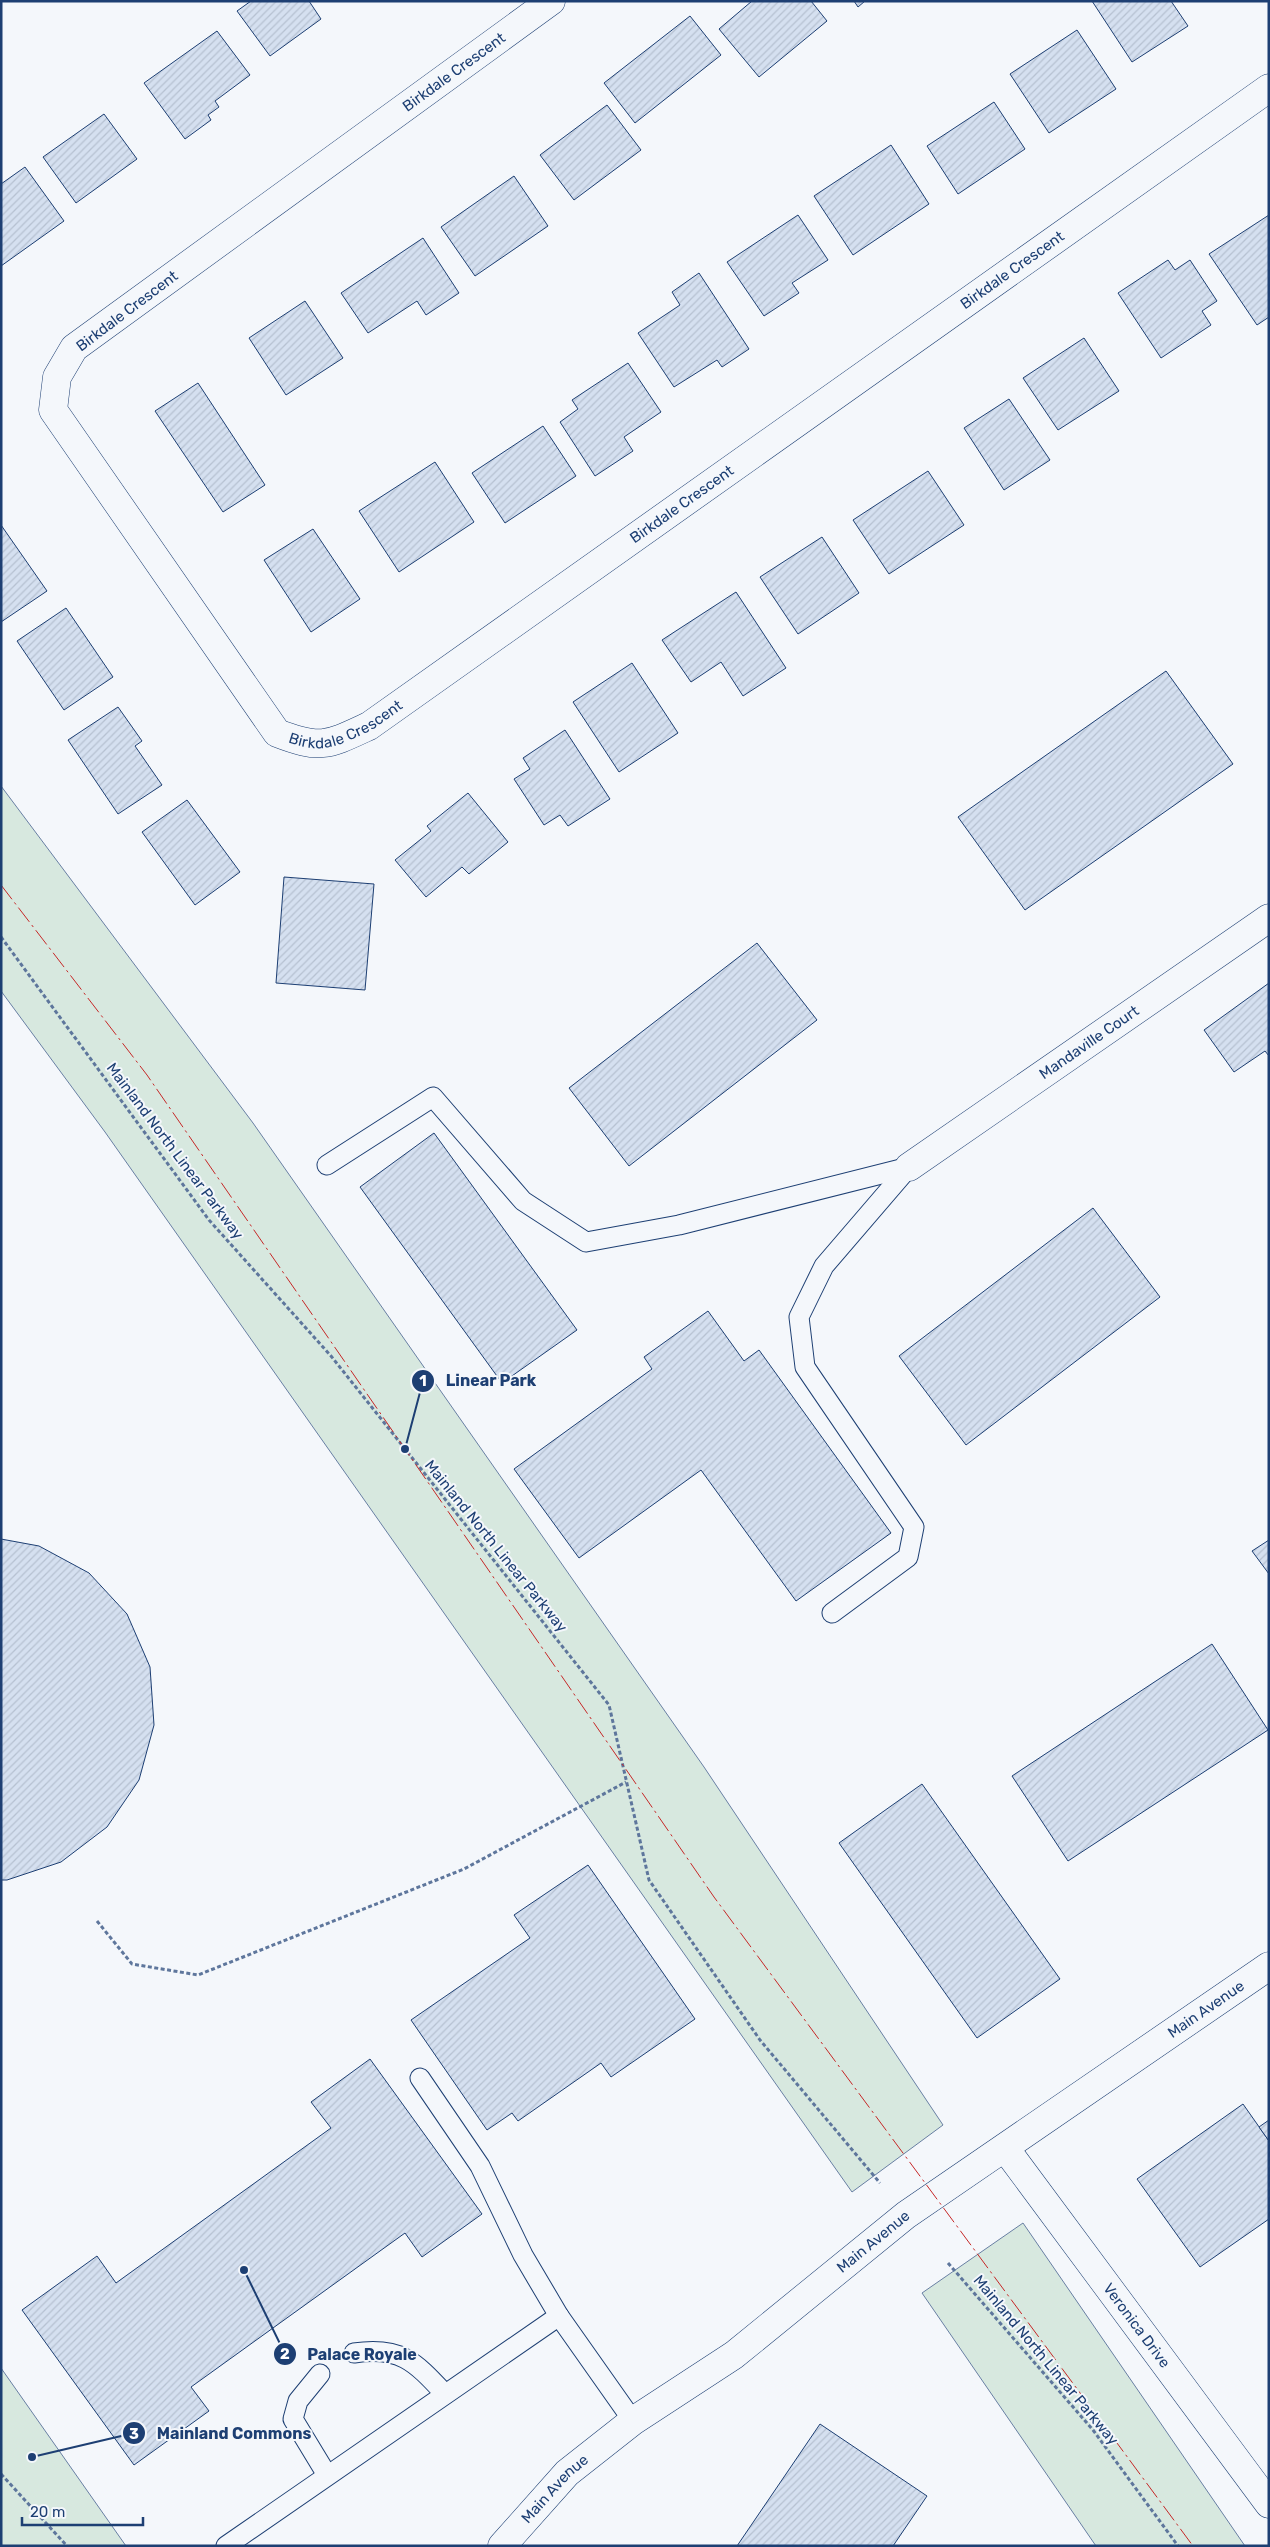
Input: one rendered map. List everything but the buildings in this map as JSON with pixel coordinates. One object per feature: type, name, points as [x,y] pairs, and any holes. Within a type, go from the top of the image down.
[{"type":"street","name":"Birkdale Crescent","points":[[551,1],[74,348],[57,377],[52,410],[277,733],[303,743],[332,743],[369,726],[1269,88]]},
{"type":"street","name":"Mandaville Court","points":[[909,1167],[1269,918]]},
{"type":"street","name":"Main Avenue","points":[[502,2546],[567,2473],[633,2421],[734,2354],[906,2215],[1269,1966]]},
{"type":"street","name":"Veronica Drive","points":[[1005,2148],[1269,2504]]},
{"type":"lane","points":[[327,1165],[434,1097],[523,1201],[586,1242],[678,1225],[909,1167]]},
{"type":"lane","points":[[832,1613],[908,1557],[914,1527],[805,1367],[799,1317],[824,1266],[909,1167]]},
{"type":"lane","points":[[420,2078],[480,2166],[523,2255],[559,2316],[633,2421]]},
{"type":"lane","points":[[226,2546],[559,2316]]},
{"type":"lane","points":[[354,2353],[376,2350],[396,2354],[418,2365],[446,2394]]},
{"type":"lane","points":[[320,2374],[298,2401],[293,2419],[327,2475]]},
{"type":"path","name":"Mainland North Linear Parkway","points":[[1,937],[209,1220],[331,1356],[609,1706],[649,1880],[760,2040],[880,2183]]},
{"type":"path","points":[[97,1921],[132,1964],[198,1975],[464,1868],[626,1782]]},
{"type":"path","name":"Mainland North Linear Parkway","points":[[948,2263],[1093,2430],[1178,2546]]},
{"type":"path","points":[[1,2474],[67,2546]]},
{"type":"shaded area","points":[[1,786],[253,1123],[704,1767],[943,2125],[852,2192],[105,1132],[1,991]]},
{"type":"shaded area","points":[[1023,2223],[1245,2546],[1096,2546],[922,2293]]},
{"type":"shaded area","points":[[1,2368],[126,2546],[1,2546]]},
{"type":"power","points":[[1,885],[147,1075],[714,1897],[1193,2546]]},
{"type":"place","name":"Linear Park","points":[[405,1449]]},
{"type":"place","name":"Palace Royale","points":[[244,2270]]},
{"type":"place","name":"Mainland Commons","points":[[32,2457]]}]
